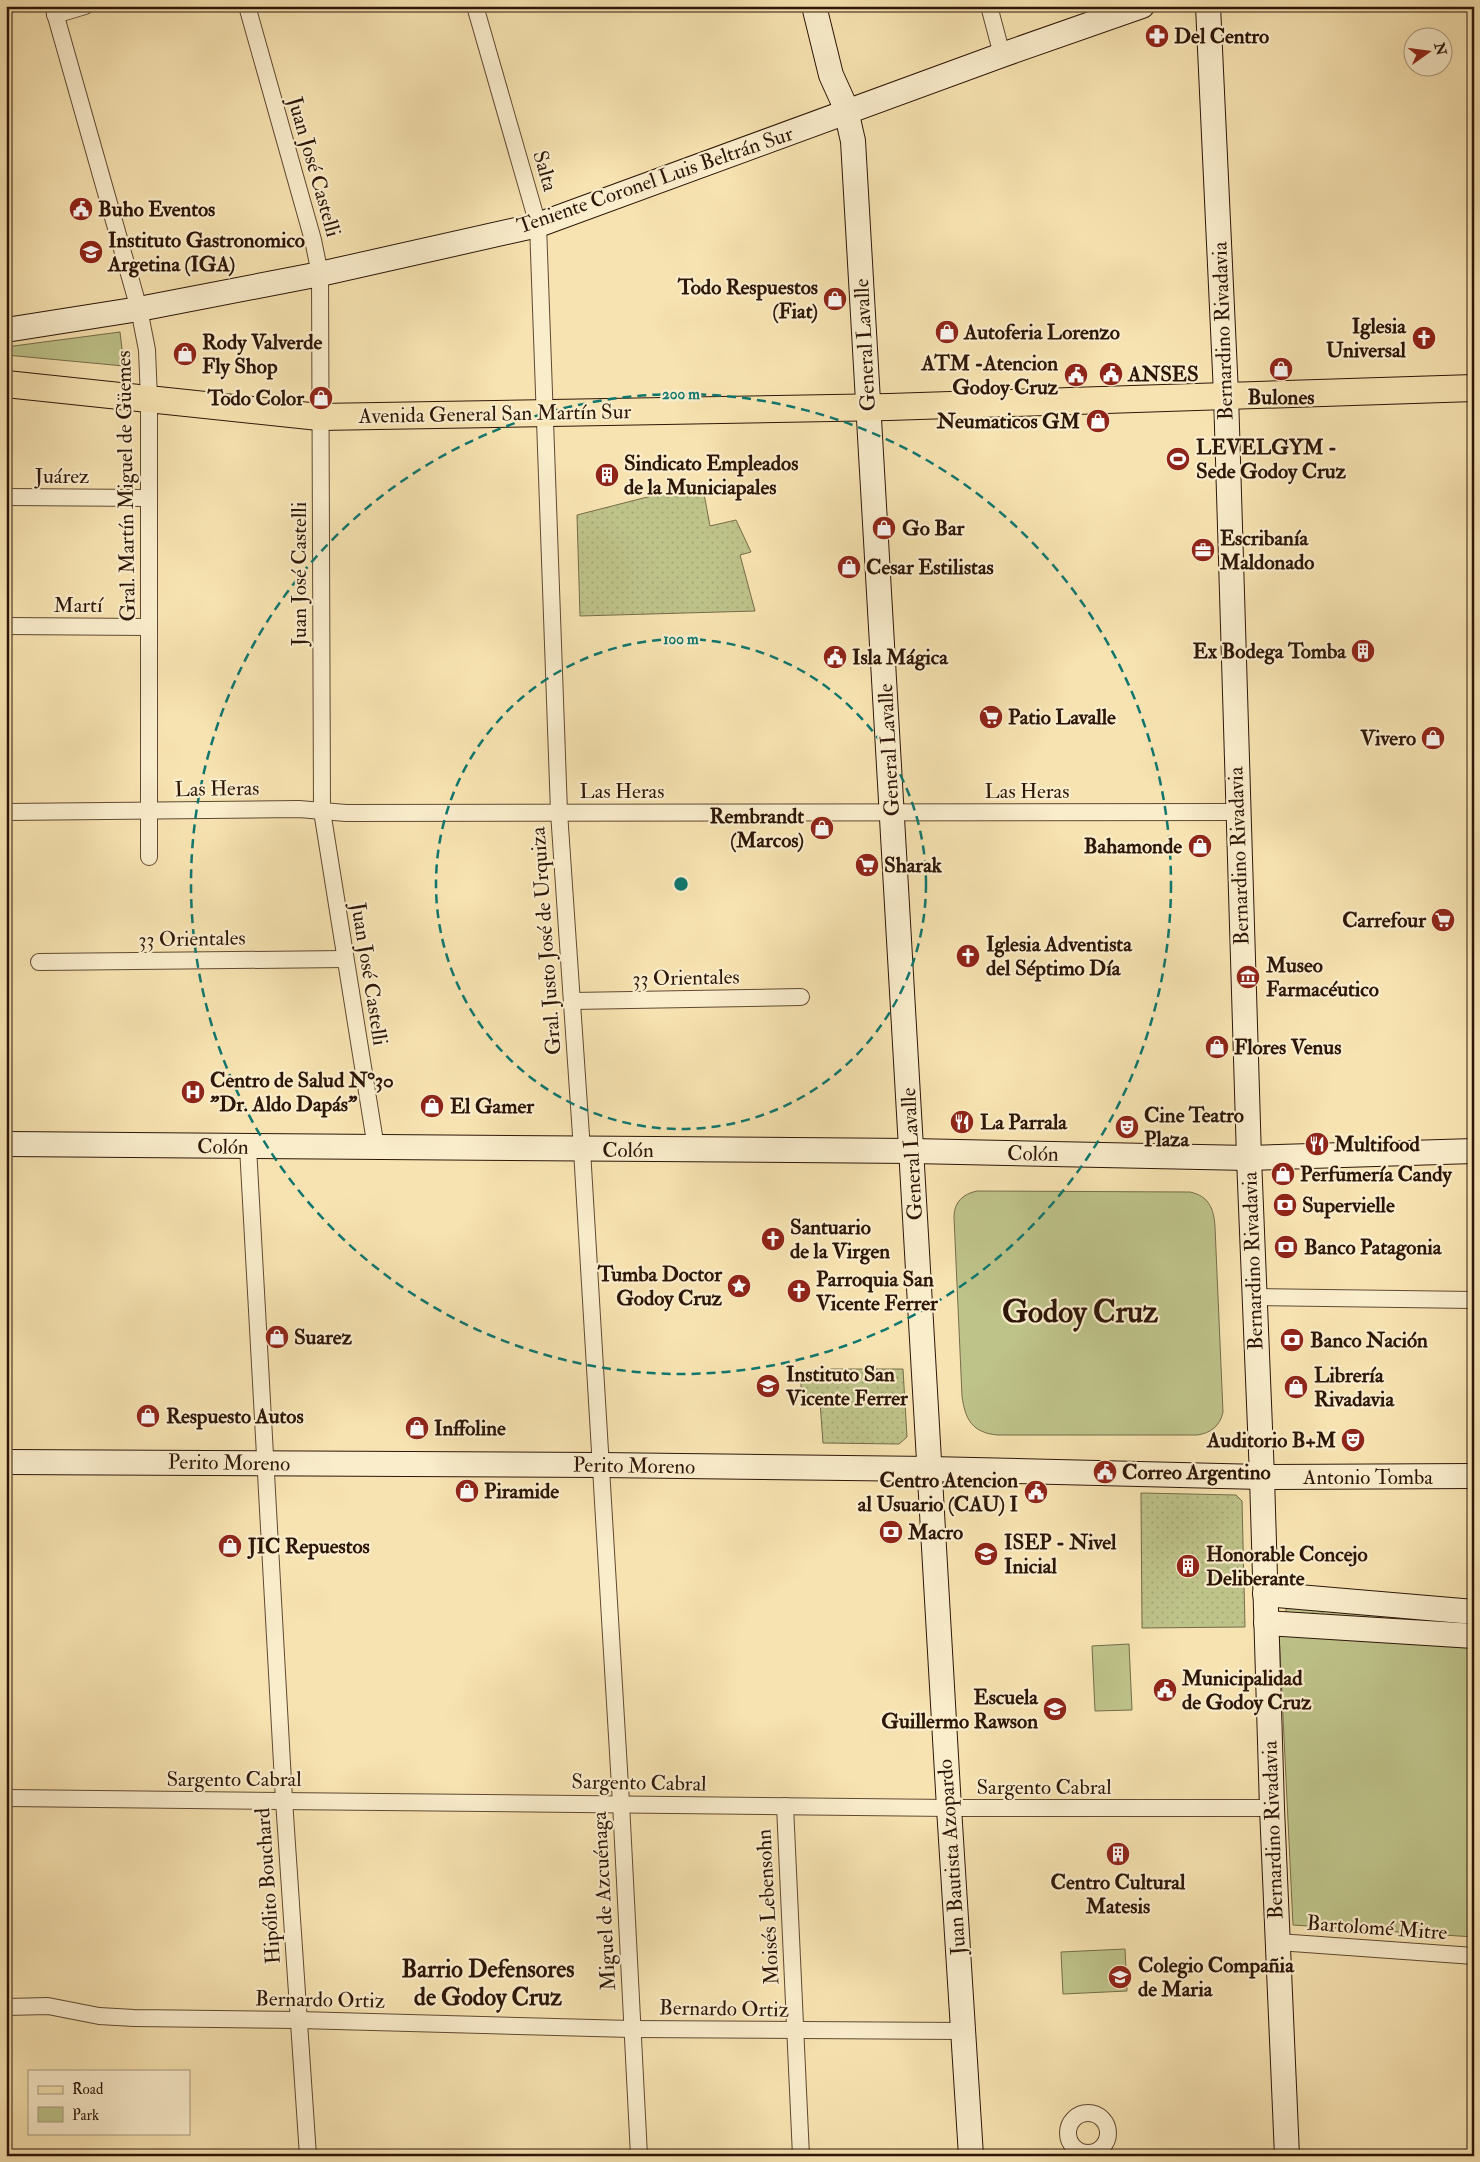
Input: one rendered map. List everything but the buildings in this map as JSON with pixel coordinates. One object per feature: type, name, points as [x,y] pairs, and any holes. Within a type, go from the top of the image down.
[{"type":"main road","name":"Avenida General San Martín Sur","points":[[6,384],[319,417],[869,407],[1226,394],[1474,388]]},
{"type":"street","points":[[54,11],[84,6]]},
{"type":"street","name":"Juan José Castelli","points":[[247,6],[313,240],[320,274],[319,417],[322,811],[376,1148]]},
{"type":"street","name":"Salta","points":[[475,6],[538,225],[546,413]]},
{"type":"street","name":"General Lavalle","points":[[814,6],[831,75],[847,113],[853,142],[930,1469]]},
{"type":"street","points":[[989,6],[1002,55]]},
{"type":"street","name":"Teniente Coronel Luis Beltrán Sur","points":[[6,330],[139,308],[320,274],[538,225],[1002,55],[1142,6]]},
{"type":"street","name":"Bernardino Rivadavia","points":[[1208,6],[1226,394],[1249,1158],[1262,1477],[1272,1808],[1287,2156]]},
{"type":"street","name":"Gral. Martín Miguel de Güemes","points":[[54,11],[139,308],[147,350],[149,398],[149,857]]},
{"type":"street","name":"Gral. Justo José de Urquiza","points":[[546,413],[558,812],[582,1150],[600,1465]]},
{"type":"street","name":"Juárez","points":[[6,497],[148,498]]},
{"type":"street","name":"Martí","points":[[6,626],[149,627]]},
{"type":"street","name":"Las Heras","points":[[6,812],[299,810],[346,813],[1238,812]]},
{"type":"street","name":"33 Orientales","points":[[39,962],[345,959]]},
{"type":"street","name":"33 Orientales","points":[[572,1001],[801,997]]},
{"type":"street","name":"Colón","points":[[6,1144],[912,1152],[1249,1158],[1474,1150]]},
{"type":"street","points":[[248,1147],[265,1464]]},
{"type":"street","points":[[1255,1297],[1474,1300]]},
{"type":"street","name":"Perito Moreno","points":[[6,1462],[600,1465],[930,1469],[1262,1477]]},
{"type":"street","name":"Hipólito Bouchard","points":[[265,1464],[284,1800],[308,2156]]},
{"type":"street","name":"Miguel de Azcuénaga","points":[[600,1465],[621,1803],[631,2029],[639,2156]]},
{"type":"street","name":"Juan Bautista Azopardo","points":[[930,1469],[971,2156]]},
{"type":"street","name":"Antonio Tomba","points":[[1262,1477],[1474,1476]]},
{"type":"street","points":[[1265,1594],[1474,1612]]},
{"type":"street","points":[[1266,1623],[1474,1636]]},
{"type":"street","name":"Sargento Cabral","points":[[6,1798],[621,1803],[949,1808],[1272,1808]]},
{"type":"street","name":"Moisés Lebensohn","points":[[785,1806],[801,2156]]},
{"type":"street","name":"Bartolomé Mitre","points":[[1278,1942],[1474,1956]]},
{"type":"street","name":"Bernardo Ortiz","points":[[6,2007],[48,2006],[117,2018],[299,2020],[631,2029],[963,2031]]},
{"type":"green space","points":[[120,332],[124,366],[6,355],[6,347]]},
{"type":"green space","points":[[702,483],[710,526],[736,520],[751,552],[740,555],[755,611],[580,616],[577,515]]},
{"type":"green space","points":[[977,1191],[1190,1192],[1206,1200],[1212,1209],[1215,1227],[1223,1412],[1217,1425],[1207,1433],[1197,1435],[998,1435],[989,1434],[976,1428],[965,1412],[962,1396],[954,1212],[960,1200],[968,1194]]},
{"type":"green space","points":[[903,1369],[907,1437],[899,1444],[823,1443],[820,1402],[801,1402],[801,1371]]},
{"type":"green space","points":[[1141,1493],[1236,1495],[1242,1501],[1245,1627],[1142,1628]]},
{"type":"green space","points":[[1286,1605],[1474,1620],[1474,1628],[1286,1614]]},
{"type":"green space","points":[[1279,1633],[1474,1646],[1474,1937],[1293,1925]]},
{"type":"green space","points":[[1129,1644],[1132,1710],[1095,1711],[1092,1646]]},
{"type":"green space","points":[[1125,1949],[1127,1991],[1063,1994],[1061,1952]]},
{"type":"place","name":"Del Centro","points":[[1157,36]]},
{"type":"place","name":"Buho Eventos","points":[[81,209]]},
{"type":"place","name":"Instituto Gastronomico Argetina (IGA)","points":[[91,252]]},
{"type":"place","name":"Todo Respuestos (Fiat)","points":[[835,299]]},
{"type":"place","name":"Autoferia Lorenzo","points":[[947,332]]},
{"type":"place","name":"Iglesia Universal","points":[[1424,338]]},
{"type":"place","name":"Rody Valverde Fly Shop","points":[[185,354]]},
{"type":"place","name":"Bulones","points":[[1281,369]]},
{"type":"place","name":"ANSES","points":[[1111,374]]},
{"type":"place","name":"ATM -Atencion Godoy Cruz","points":[[1076,375]]},
{"type":"place","name":"Todo Color","points":[[321,398]]},
{"type":"place","name":"Neumaticos GM","points":[[1098,421]]},
{"type":"place","name":"LEVELGYM - Sede Godoy Cruz","points":[[1178,459]]},
{"type":"place","name":"Sindicato Empleados de la Municiapales","points":[[607,475]]},
{"type":"place","name":"Go Bar","points":[[884,528]]},
{"type":"place","name":"Escribanía Maldonado","points":[[1203,550]]},
{"type":"place","name":"Cesar Estilistas","points":[[849,567]]},
{"type":"place","name":"Ex Bodega Tomba","points":[[1363,651]]},
{"type":"place","name":"Isla Mágica","points":[[835,657]]},
{"type":"place","name":"Patio Lavalle","points":[[991,717]]},
{"type":"place","name":"Vivero","points":[[1433,738]]},
{"type":"place","name":"Rembrandt (Marcos)","points":[[822,828]]},
{"type":"place","name":"Bahamonde","points":[[1200,846]]},
{"type":"place","name":"Sharak","points":[[867,865]]},
{"type":"place","name":"Carrefour","points":[[1443,920]]},
{"type":"place","name":"Iglesia Adventista del Séptimo Día","points":[[968,956]]},
{"type":"place","name":"Museo Farmacéutico","points":[[1248,977]]},
{"type":"place","name":"Flores Venus","points":[[1217,1047]]},
{"type":"place","name":"Centro de Salud N°30 \"Dr. Aldo Dapás\"","points":[[193,1092]]},
{"type":"place","name":"El Gamer","points":[[432,1106]]},
{"type":"place","name":"La Parrala","points":[[962,1122]]},
{"type":"place","name":"Cine Teatro Plaza","points":[[1127,1127]]},
{"type":"place","name":"Multifood","points":[[1317,1144]]},
{"type":"place","name":"Perfumería Candy","points":[[1283,1174]]},
{"type":"place","name":"Supervielle","points":[[1285,1205]]},
{"type":"place","name":"Santuario de la Virgen","points":[[773,1239]]},
{"type":"place","name":"Banco Patagonia","points":[[1286,1247]]},
{"type":"place","name":"Tumba Doctor Godoy Cruz","points":[[739,1286]]},
{"type":"place","name":"Parroquia San Vicente Ferrer","points":[[799,1291]]},
{"type":"place","name":"Suarez","points":[[277,1337]]},
{"type":"place","name":"Banco Nación","points":[[1292,1340]]},
{"type":"place","name":"Instituto San Vicente Ferrer","points":[[768,1386]]},
{"type":"place","name":"Librería Rivadavia","points":[[1296,1387]]},
{"type":"place","name":"Respuesto Autos","points":[[148,1416]]},
{"type":"place","name":"Inffoline","points":[[417,1428]]},
{"type":"place","name":"Auditorio B+M","points":[[1353,1440]]},
{"type":"place","name":"Correo Argentino","points":[[1105,1472]]},
{"type":"place","name":"Piramide","points":[[467,1491]]},
{"type":"place","name":"Centro Atencion al Usuario (CAU) I","points":[[1036,1492]]},
{"type":"place","name":"Macro","points":[[891,1532]]},
{"type":"place","name":"JIC Repuestos","points":[[230,1546]]},
{"type":"place","name":"ISEP - Nivel Inicial","points":[[986,1554]]},
{"type":"place","name":"Honorable Concejo Deliberante","points":[[1188,1566]]},
{"type":"place","name":"Municipalidad de Godoy Cruz","points":[[1165,1690]]},
{"type":"place","name":"Escuela Guillermo Rawson","points":[[1055,1709]]},
{"type":"place","name":"Centro Cultural Matesis","points":[[1118,1854]]},
{"type":"place","name":"Colegio Compañia de Maria","points":[[1120,1977]]},
{"type":"district","name":"Godoy Cruz","points":[[1080,1312]]},
{"type":"district","name":"Barrio Defensores de Godoy Cruz","points":[[488,1983]]}]
